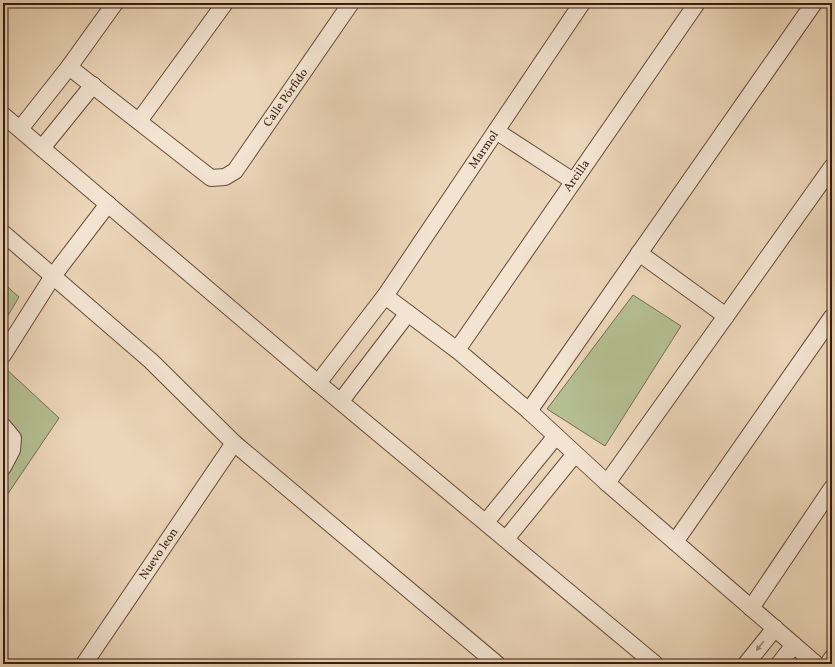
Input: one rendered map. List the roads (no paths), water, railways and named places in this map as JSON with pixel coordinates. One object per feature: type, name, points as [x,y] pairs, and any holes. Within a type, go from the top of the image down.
[{"type":"street","points":[[20,130],[70,66],[115,3]]},
{"type":"street","points":[[70,66],[139,121],[223,3]]},
{"type":"street","name":"Calle Pórfido","points":[[139,121],[211,178],[225,177],[236,171],[351,3]]},
{"type":"street","name":"Marmol","points":[[318,383],[385,296],[582,3]]},
{"type":"street","name":"Arcilla","points":[[456,350],[698,3]]},
{"type":"street","points":[[529,411],[814,3]]},
{"type":"street","points":[[42,148],[93,85]]},
{"type":"street","points":[[3,115],[318,383],[655,664]]},
{"type":"street","points":[[496,131],[573,181]]},
{"type":"street","points":[[607,483],[832,167]]},
{"type":"street","points":[[3,355],[53,276],[108,204]]},
{"type":"street","points":[[3,233],[151,361],[234,443],[497,664]]},
{"type":"street","points":[[639,253],[726,316]]},
{"type":"street","points":[[385,296],[456,350],[529,411],[607,483],[816,664]]},
{"type":"street","points":[[341,401],[408,313]]},
{"type":"street","points":[[675,542],[832,317]]},
{"type":"street","points":[[3,426],[13,438],[12,450],[3,467]]},
{"type":"street","points":[[486,522],[556,436]]},
{"type":"street","name":"Nuevo leon","points":[[84,664],[234,443]]},
{"type":"street","points":[[506,539],[575,454]]},
{"type":"street","points":[[752,608],[832,488]]},
{"type":"street","points":[[746,664],[774,628]]},
{"type":"street","points":[[779,664],[794,645]]},
{"type":"street","points":[[828,664],[832,658]]}]
